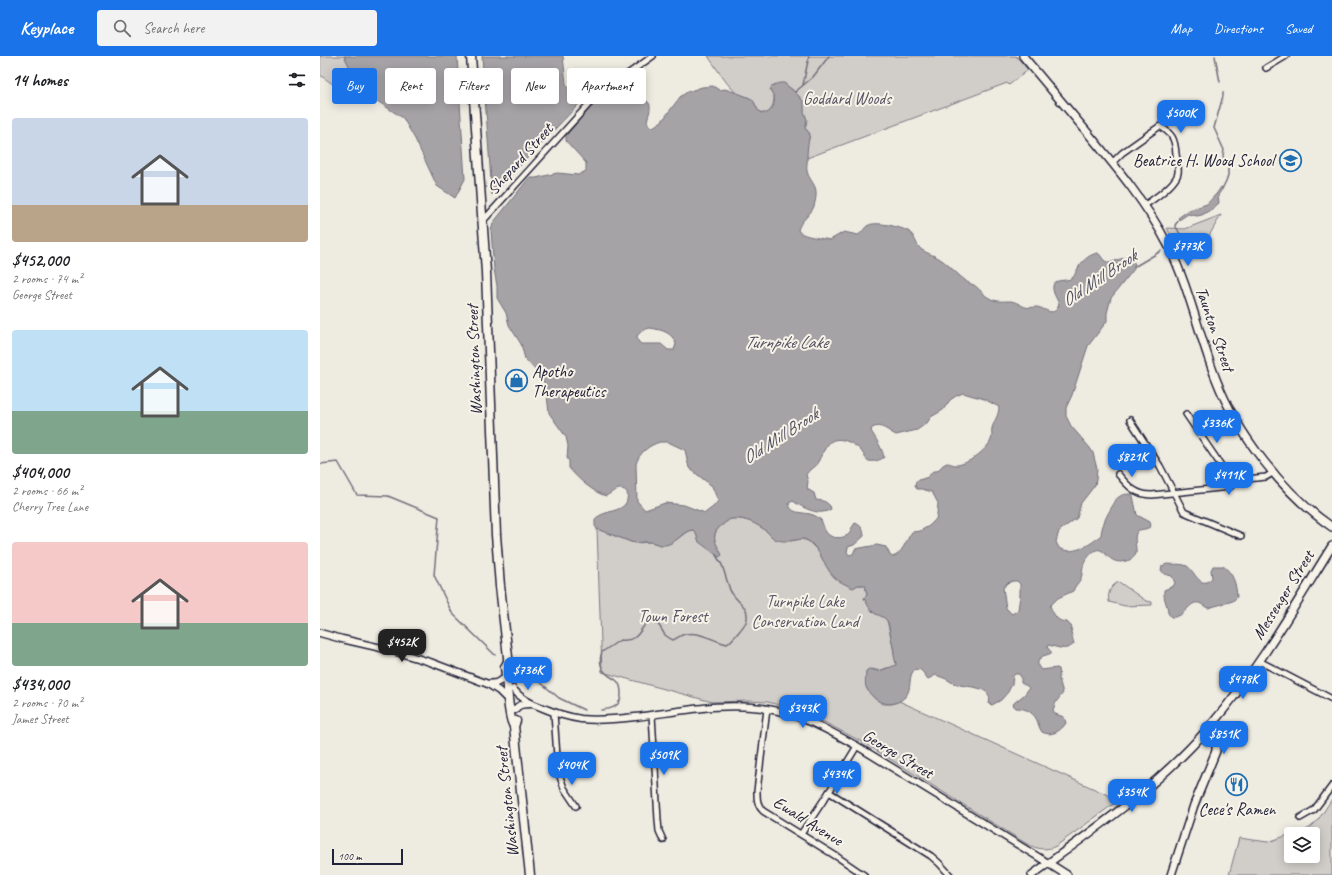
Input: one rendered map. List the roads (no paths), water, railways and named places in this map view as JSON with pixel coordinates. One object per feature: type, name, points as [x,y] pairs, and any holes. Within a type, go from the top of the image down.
[{"type":"main road","name":"Washington Street","points":[[471,56],[490,359],[496,535],[508,662],[506,667],[506,678],[511,723],[514,726]]},
{"type":"main road","name":"Taunton Street","points":[[1023,56],[1112,163],[1145,206],[1178,267],[1216,379],[1224,398],[1246,436],[1274,472],[1306,506],[1332,527]]},
{"type":"main road","name":"Messenger Street","points":[[1032,875],[1106,821],[1146,789],[1210,726],[1236,694],[1278,633],[1332,546]]},
{"type":"main road","name":"Washington Street","points":[[508,662],[511,666],[516,723],[514,726],[530,875]]},
{"type":"main road","points":[[1171,875],[1194,805],[1216,751],[1215,740],[1210,726]]},
{"type":"main road","name":"George Street","points":[[1048,863],[1067,875]]},
{"type":"street","name":"Shepard Street","points":[[482,222],[589,104],[653,56]]},
{"type":"street","points":[[1266,68],[1286,56]]},
{"type":"street","points":[[1112,163],[1122,153],[1160,126],[1173,136],[1176,147],[1178,174],[1173,182],[1145,206]]},
{"type":"street","points":[[1186,414],[1233,483]]},
{"type":"street","points":[[1130,420],[1160,466],[1184,512],[1241,536]]},
{"type":"street","points":[[1118,474],[1126,484],[1143,495],[1230,487],[1237,480],[1266,477],[1274,472]]},
{"type":"street","points":[[320,633],[412,656],[488,684],[499,691],[509,701]]},
{"type":"street","points":[[1259,661],[1332,699]]},
{"type":"street","points":[[488,684],[496,683],[506,678]]},
{"type":"street","name":"George Street","points":[[513,689],[521,697],[532,704],[554,713],[580,719],[598,720],[732,707],[767,708],[786,713],[807,720],[857,746],[1048,863]]},
{"type":"street","points":[[515,710],[516,707],[522,704],[532,704]]},
{"type":"street","name":"Ewald Avenue","points":[[767,708],[757,791],[758,806],[763,811],[864,875]]},
{"type":"street","points":[[554,713],[558,771],[564,788],[576,806]]},
{"type":"street","points":[[652,715],[658,820],[659,831],[663,840]]},
{"type":"street","points":[[801,834],[857,746]]},
{"type":"street","points":[[1300,818],[1314,810],[1332,786]]},
{"type":"street","points":[[829,792],[931,856],[948,873],[941,875]]},
{"type":"water","points":[[344,56],[457,56],[458,68],[444,68],[444,104],[460,104],[465,179],[455,198],[437,186],[415,139],[403,118],[377,101],[377,68],[350,68]]},
{"type":"water","points":[[482,56],[563,56],[567,86],[567,104],[579,104],[492,195],[485,104],[503,104],[503,68],[483,68]]},
{"type":"water","name":"Turnpike Lake","points":[[784,83],[803,101],[804,112],[807,120],[805,128],[810,134],[807,149],[807,169],[808,175],[815,187],[816,197],[812,210],[799,227],[798,231],[801,233],[830,240],[844,232],[858,235],[870,224],[881,224],[899,228],[911,233],[922,250],[941,259],[967,282],[974,285],[989,298],[996,301],[1013,301],[1025,307],[1037,307],[1050,312],[1055,311],[1059,304],[1053,291],[1054,284],[1058,281],[1072,278],[1081,264],[1091,255],[1098,253],[1105,261],[1109,262],[1128,258],[1135,264],[1134,269],[1111,298],[1107,313],[1107,321],[1088,346],[1072,395],[1066,408],[1066,416],[1071,426],[1090,448],[1093,453],[1097,469],[1095,485],[1081,503],[1077,518],[1059,531],[1056,542],[1059,548],[1070,551],[1087,546],[1101,535],[1105,520],[1116,500],[1125,494],[1132,494],[1137,515],[1150,522],[1151,526],[1137,532],[1135,537],[1136,554],[1130,560],[1118,562],[1113,560],[1101,550],[1097,550],[1092,553],[1085,562],[1081,578],[1073,591],[1058,598],[1050,606],[1058,619],[1067,622],[1072,627],[1071,632],[1074,644],[1068,648],[1058,648],[1048,645],[1047,647],[1052,653],[1043,656],[1038,660],[1038,666],[1041,670],[1059,669],[1059,679],[1063,693],[1056,702],[1053,710],[1055,714],[1064,717],[1066,723],[1056,732],[1049,734],[1042,732],[1035,716],[1027,710],[1016,708],[1013,705],[1029,688],[1021,683],[1021,677],[1019,674],[1015,674],[1013,676],[1012,684],[1008,692],[1001,700],[992,705],[989,704],[990,698],[988,693],[984,690],[956,684],[936,675],[928,679],[921,670],[915,669],[911,675],[909,690],[905,697],[900,701],[890,704],[879,701],[870,694],[866,687],[866,671],[869,669],[879,671],[896,665],[888,622],[869,608],[864,598],[867,595],[865,585],[858,585],[853,588],[836,579],[830,572],[818,551],[810,542],[805,539],[781,541],[773,538],[766,531],[746,520],[731,519],[715,532],[715,540],[722,555],[719,557],[699,542],[696,533],[693,530],[690,530],[672,543],[666,545],[653,542],[631,542],[597,529],[595,526],[595,519],[605,513],[617,510],[625,504],[627,492],[619,489],[606,496],[596,492],[586,485],[569,468],[566,437],[549,413],[546,386],[540,375],[525,359],[521,344],[509,325],[506,313],[497,298],[491,231],[493,223],[529,178],[536,178],[557,173],[578,175],[586,171],[586,163],[566,141],[566,136],[583,115],[595,104],[646,104],[646,100],[649,103],[650,107],[647,121],[649,126],[653,127],[662,121],[680,97],[687,92],[702,87],[713,86],[719,90],[725,89],[740,94],[752,99],[761,113],[767,113],[774,104],[774,97],[770,90],[775,84]],"holes":[[[650,328],[669,334],[676,344],[674,350],[668,350],[661,344],[641,344],[638,341],[637,336],[642,331]],[[963,393],[984,399],[999,407],[992,428],[992,438],[989,444],[971,460],[956,465],[947,463],[937,471],[933,471],[928,477],[916,481],[915,486],[917,489],[932,492],[938,503],[936,519],[929,526],[920,531],[912,532],[901,550],[895,556],[892,557],[886,547],[877,545],[855,549],[853,554],[849,555],[847,552],[848,547],[854,545],[864,536],[863,530],[859,525],[855,523],[848,535],[838,538],[828,535],[821,520],[817,517],[810,514],[796,512],[791,509],[789,503],[793,501],[812,511],[822,512],[831,509],[827,503],[816,500],[814,493],[807,489],[808,481],[806,475],[818,462],[824,450],[833,440],[837,439],[851,443],[856,446],[869,461],[879,460],[884,457],[871,431],[872,428],[878,426],[896,435],[917,430],[927,423],[931,417],[943,410],[950,400]],[[660,442],[668,442],[685,450],[689,468],[712,486],[718,501],[705,513],[684,505],[665,503],[645,510],[637,501],[637,460],[648,447]],[[1017,581],[1020,584],[1020,595],[1018,610],[1012,614],[1006,608],[1003,588],[1007,583]]]},
{"type":"water","points":[[1221,187],[1223,188],[1218,195],[1219,203],[1211,210],[1197,216],[1188,214],[1179,220],[1178,218],[1189,210],[1207,204]]},
{"type":"water","points":[[1167,564],[1187,566],[1198,579],[1204,582],[1212,578],[1211,570],[1213,566],[1223,566],[1230,572],[1234,580],[1237,597],[1233,601],[1208,608],[1200,603],[1192,604],[1180,615],[1171,617],[1168,613],[1164,590],[1173,586],[1175,583],[1172,576],[1164,574],[1161,570],[1162,566]]},
{"type":"waterway","points":[[803,85],[809,56]]},
{"type":"waterway","points":[[795,92],[813,77],[829,56]]},
{"type":"waterway","name":"Old Mill Brook","points":[[1215,56],[1220,82]]},
{"type":"waterway","name":"Old Mill Brook","points":[[1222,189],[1228,175],[1228,168],[1224,161],[1224,150],[1214,128],[1223,92]]},
{"type":"waterway","name":"Old Mill Brook","points":[[1174,242],[1178,239],[1180,234],[1175,225],[1179,220]]},
{"type":"waterway","name":"Old Mill Brook","points":[[1134,267],[1161,251]]},
{"type":"waterway","name":"Old Mill Brook","points":[[320,464],[338,462],[357,495],[388,496],[439,517],[434,575],[452,613],[495,655]]},
{"type":"waterway","name":"Old Mill Brook","points":[[601,710],[616,706],[621,697],[618,682],[609,676],[602,667],[600,661],[602,652],[620,640],[632,639],[639,633],[646,623],[656,622],[665,635],[673,640],[684,634],[691,633],[727,644],[743,627],[747,619],[746,609],[730,590],[722,565],[716,555]]},
{"type":"waterway","name":"Old Mill Brook","points":[[515,661],[559,698],[584,710]]},
{"type":"place","name":"Beatrice H. Wood School","points":[[1290,160]]},
{"type":"place","name":"Apotho Therapeutics","points":[[516,381]]},
{"type":"place","name":"Cece's Ramen","points":[[1237,785]]},
{"type":"park label","name":"Goddard Woods","points":[[847,98]]},
{"type":"park label","name":"Turnpike Lake Conservation Land","points":[[805,611]]},
{"type":"park label","name":"Town Forest","points":[[673,616]]}]
